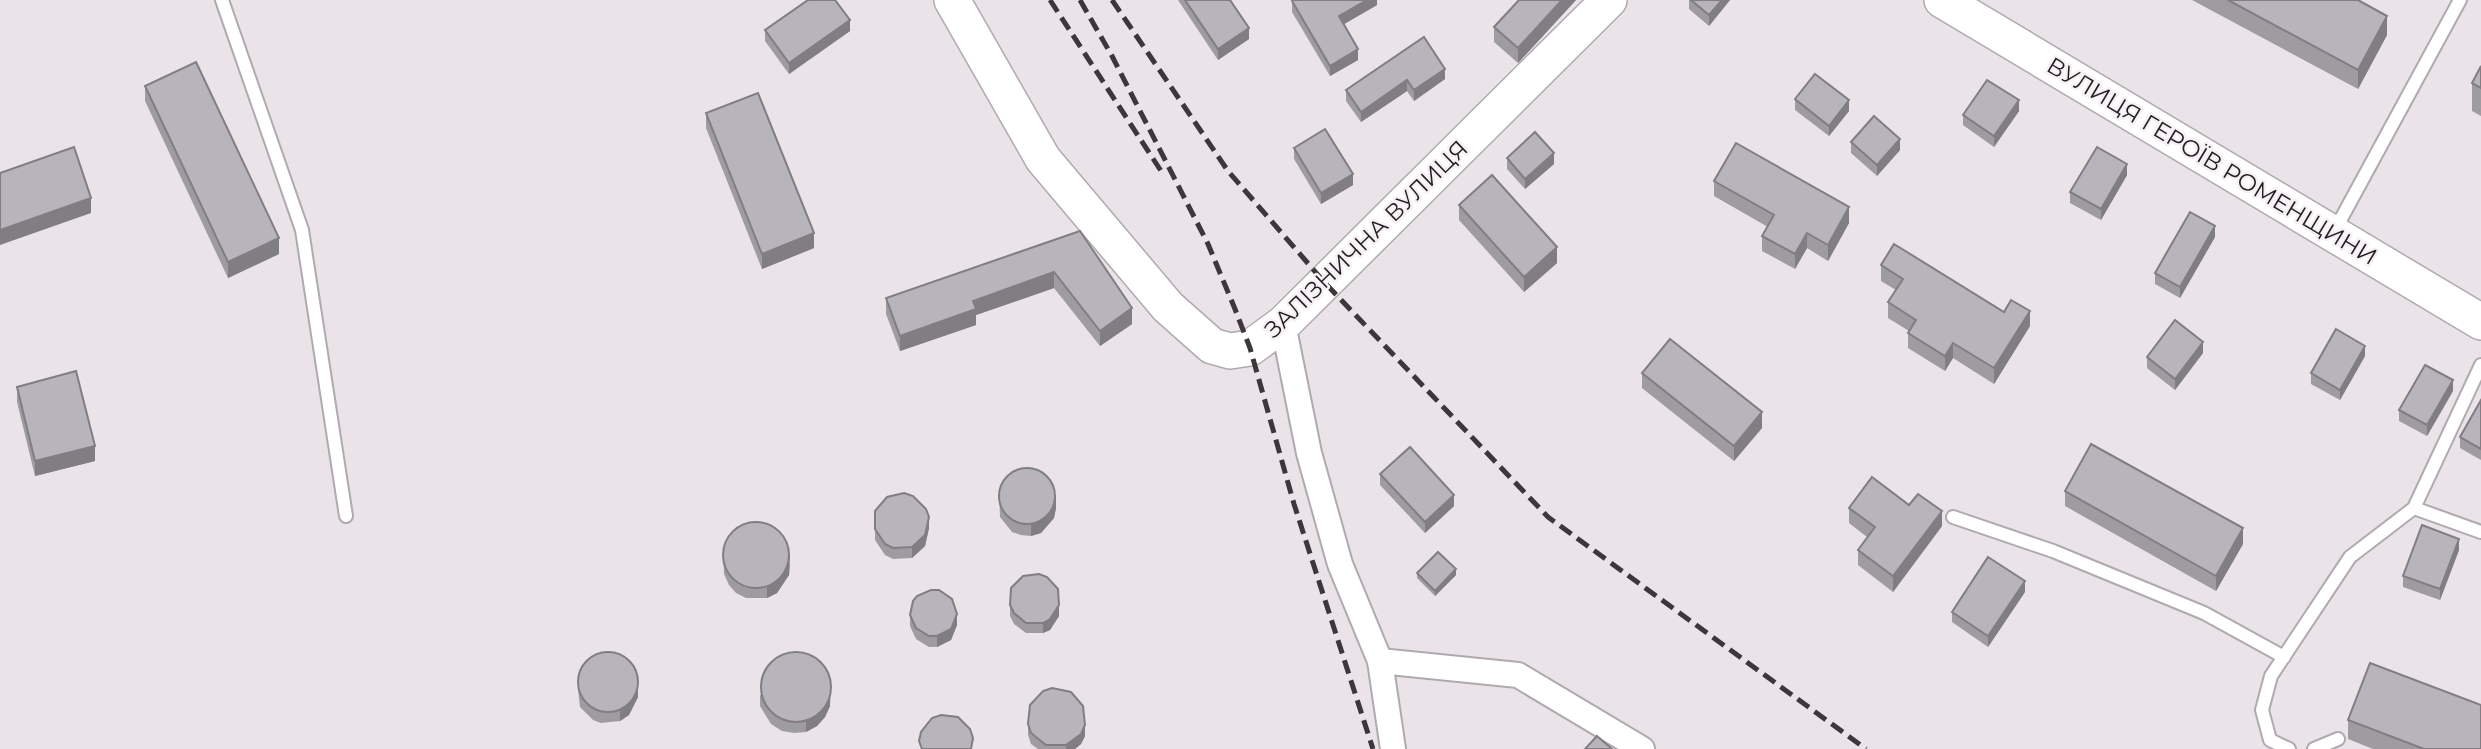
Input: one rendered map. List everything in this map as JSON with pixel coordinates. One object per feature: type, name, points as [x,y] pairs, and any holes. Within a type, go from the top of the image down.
[{"type":"street","name":"ЗАЛІЗНИЧНА ВУЛИЦЯ","points":[[952,0],[1043,159],[1168,307],[1212,346],[1230,351],[1250,348],[1283,324],[1609,0]]},
{"type":"street","name":"ВУЛИЦЯ ГЕРОЇВ РОМЕНЩИНИ","points":[[1942,0],[2481,323]]},
{"type":"street","points":[[1283,324],[1309,453],[1340,564],[1380,661],[1393,749]]},
{"type":"street","points":[[1380,661],[1518,675],[1642,749]]},
{"type":"lane","points":[[222,0],[302,230],[346,516]]},
{"type":"lane","points":[[2333,234],[2460,0]]},
{"type":"lane","points":[[2289,749],[2270,740],[2262,710],[2272,676],[2350,557],[2414,508],[2481,365]]},
{"type":"lane","points":[[2414,508],[2481,532]]},
{"type":"lane","points":[[1952,517],[2053,551],[2204,613],[2284,657]]},
{"type":"lane","points":[[2314,749],[2338,739]]},
{"type":"building","points":[[808,0],[835,0],[850,20],[789,63],[765,30]]},
{"type":"building","points":[[1185,0],[1230,0],[1249,28],[1218,49]]},
{"type":"building","points":[[1293,0],[1367,0],[1339,16],[1358,49],[1330,66]]},
{"type":"building","points":[[1519,0],[1562,0],[1518,48],[1494,27]]},
{"type":"building","points":[[1691,0],[1722,0],[1709,15]]},
{"type":"building","points":[[2228,0],[2358,0],[2387,16],[2358,70]]},
{"type":"building","points":[[1424,37],[1445,69],[1414,90],[1407,80],[1361,112],[1346,90]]},
{"type":"building","points":[[196,62],[279,238],[228,262],[145,86]]},
{"type":"building","points":[[2481,66],[2481,88],[2472,83]]},
{"type":"building","points":[[1815,74],[1849,100],[1829,126],[1795,99]]},
{"type":"building","points":[[1987,80],[2019,100],[1994,136],[1963,115]]},
{"type":"building","points":[[758,93],[814,233],[762,254],[706,113]]},
{"type":"building","points":[[1874,116],[1900,139],[1877,165],[1851,142]]},
{"type":"building","points":[[1325,129],[1353,174],[1321,193],[1294,148]]},
{"type":"building","points":[[1535,132],[1554,153],[1525,179],[1507,158]]},
{"type":"building","points":[[1736,143],[1849,207],[1828,245],[1807,233],[1795,254],[1762,236],[1774,215],[1714,181]]},
{"type":"building","points":[[74,147],[91,198],[0,230],[0,173]]},
{"type":"building","points":[[2097,147],[2127,164],[2101,209],[2070,192]]},
{"type":"building","points":[[1492,175],[1557,247],[1524,277],[1459,205]]},
{"type":"building","points":[[2190,212],[2215,226],[2180,287],[2155,273]]},
{"type":"building","points":[[1080,231],[1132,308],[1100,331],[1054,272],[973,301],[976,309],[900,336],[886,298]]},
{"type":"building","points":[[1894,244],[2004,312],[2011,300],[2030,311],[1994,368],[1953,343],[1945,356],[1908,333],[1916,320],[1888,302],[1903,279],[1881,265]]},
{"type":"building","points":[[2175,320],[2203,342],[2175,379],[2147,357]]},
{"type":"building","points":[[2336,329],[2365,346],[2340,390],[2311,373]]},
{"type":"building","points":[[1670,339],[1762,412],[1734,446],[1642,373]]},
{"type":"building","points":[[2425,365],[2453,380],[2427,425],[2399,410]]},
{"type":"building","points":[[76,371],[95,446],[35,461],[17,387]]},
{"type":"building","points":[[2481,400],[2481,449],[2460,437]]},
{"type":"building","points":[[2091,444],[2243,528],[2216,576],[2065,491]]},
{"type":"building","points":[[1410,447],[1454,495],[1425,522],[1380,474]]},
{"type":"building","points":[[1022,468],[1032,468],[1047,476],[1053,485],[1053,507],[1047,516],[1032,524],[1022,524],[1004,512],[999,501],[999,491],[1011,473]]},
{"type":"building","points":[[1872,477],[1909,505],[1918,494],[1942,511],[1893,576],[1858,550],[1875,527],[1849,508]]},
{"type":"building","points":[[904,493],[913,496],[926,509],[929,517],[925,535],[912,547],[893,548],[885,544],[875,529],[875,511],[887,497]]},
{"type":"building","points":[[750,522],[762,522],[780,531],[787,542],[787,568],[780,579],[769,586],[750,588],[737,583],[728,574],[723,561],[723,549],[728,536],[737,527]]},
{"type":"building","points":[[2422,525],[2459,539],[2440,589],[2403,576]]},
{"type":"building","points":[[1438,552],[1456,569],[1435,591],[1417,573]]},
{"type":"building","points":[[1988,557],[2025,581],[1988,636],[1952,612]]},
{"type":"building","points":[[1039,574],[1047,577],[1058,589],[1059,605],[1050,619],[1043,623],[1026,623],[1014,613],[1010,605],[1011,588],[1023,576]]},
{"type":"building","points":[[931,590],[939,590],[952,599],[957,614],[951,629],[937,636],[929,636],[916,628],[910,615],[917,596]]},
{"type":"building","points":[[608,652],[629,661],[638,682],[629,703],[608,712],[587,703],[578,682],[587,661]]},
{"type":"building","points":[[796,652],[821,662],[831,687],[821,712],[796,722],[771,712],[761,687],[771,662]]},
{"type":"building","points":[[2370,663],[2481,705],[2481,749],[2424,749],[2348,720]]},
{"type":"building","points":[[1052,688],[1071,692],[1083,706],[1085,725],[1081,734],[1066,745],[1046,745],[1031,733],[1028,724],[1030,705],[1043,691]]},
{"type":"building","points":[[941,715],[958,717],[970,729],[973,738],[971,749],[922,749],[919,741],[921,732],[932,718]]},
{"type":"building","points":[[1597,736],[1612,749],[1585,749]]},
{"type":"railway","points":[[1050,0],[1163,174]]},
{"type":"railway","points":[[1080,0],[1112,56],[1208,244],[1235,309],[1250,348],[1294,504],[1373,749]]},
{"type":"railway","points":[[1112,0],[1228,171],[1325,283],[1548,517],[1866,749]]}]
